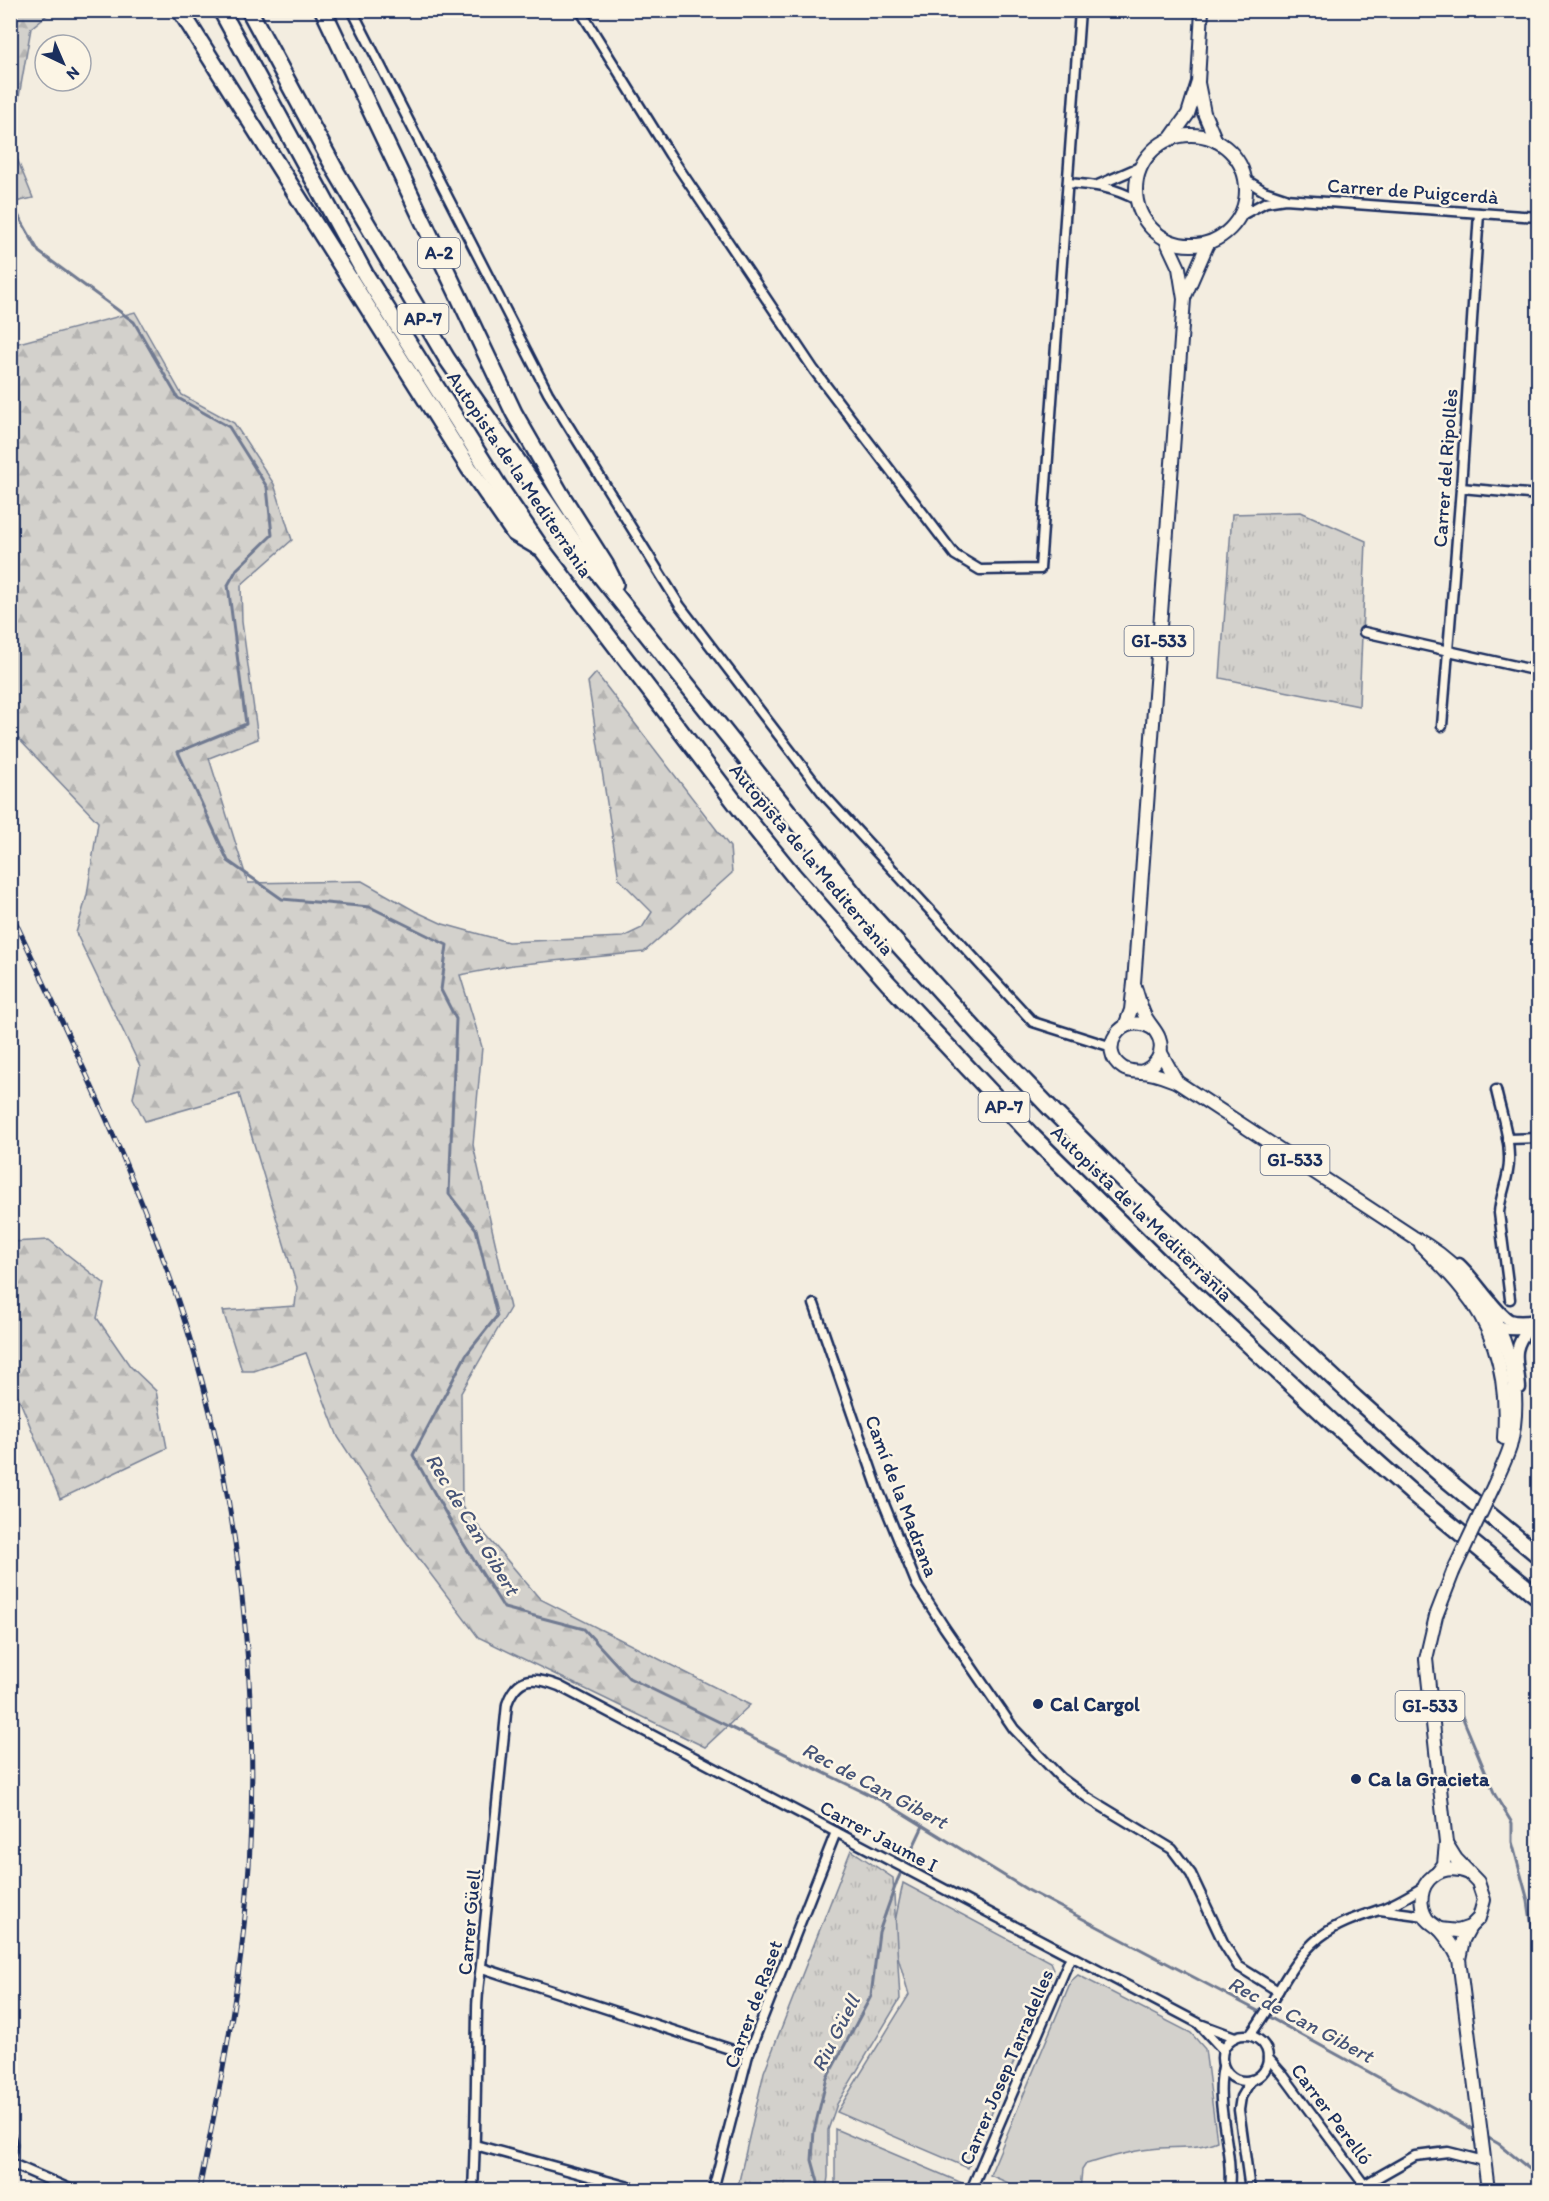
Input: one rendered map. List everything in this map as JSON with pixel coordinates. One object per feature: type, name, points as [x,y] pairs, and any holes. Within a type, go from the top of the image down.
[{"type":"highway","points":[[180,10],[469,468],[514,533],[541,548]]},
{"type":"highway","name":"Autopista de la Mediterrània","points":[[221,10],[365,274],[459,426],[541,548],[793,875],[888,982],[1025,1128],[1160,1263],[1412,1492],[1539,1597]]},
{"type":"highway","name":"Autopista de la Mediterrània","points":[[249,10],[337,173],[447,359],[575,544],[865,908],[1053,1111],[1242,1294],[1440,1473],[1539,1555]]},
{"type":"highway","name":"A-2","points":[[323,10],[514,413],[560,493],[605,564],[627,609]]},
{"type":"main road","points":[[1202,10],[1198,82],[1204,113],[1216,141]]},
{"type":"main road","points":[[1170,139],[1188,114],[1198,82]]},
{"type":"main road","points":[[1137,200],[1136,186],[1142,166],[1157,147],[1170,139],[1186,135],[1202,136],[1216,141],[1236,157],[1246,180],[1247,192],[1240,216],[1232,228],[1221,237],[1208,243],[1179,244],[1166,240]]},
{"type":"main road","name":"GI-533","points":[[1137,200],[1143,218],[1149,227],[1166,240],[1179,268],[1184,299],[1134,983],[1131,1010],[1125,1026],[1116,1035],[1112,1047],[1115,1059],[1123,1068],[1177,1082],[1413,1237],[1435,1248],[1467,1278],[1482,1296],[1506,1346],[1513,1383],[1515,1404],[1510,1446],[1453,1572],[1436,1616],[1426,1659],[1446,1843],[1444,1864],[1425,1886]]},
{"type":"main road","name":"GI-533","points":[[1184,299],[1208,243]]},
{"type":"main road","name":"GI-533","points":[[1134,983],[1144,1013],[1160,1039],[1161,1053],[1177,1082]]},
{"type":"main road","points":[[1125,1026],[1139,1023],[1152,1028]]},
{"type":"main road","points":[[1141,1071],[1154,1065],[1161,1053]]},
{"type":"main road","name":"GI-533","points":[[1413,1237],[1464,1290],[1492,1340],[1502,1371],[1505,1420],[1499,1472]]},
{"type":"main road","name":"GI-533","points":[[1446,1843],[1456,1859],[1482,1887],[1484,1900],[1479,1918],[1470,1927],[1463,1940],[1459,1959]]},
{"type":"main road","points":[[1438,1872],[1450,1869],[1469,1873]]},
{"type":"main road","points":[[1425,1886],[1421,1904],[1425,1916]]},
{"type":"main road","name":"GI-533","points":[[1425,1916],[1453,1946],[1459,1959],[1488,2190]]},
{"type":"main road","points":[[1439,1929],[1452,1932],[1470,1927]]},
{"type":"street","points":[[352,10],[548,393],[680,606],[825,796],[1033,1022],[1112,1047]]},
{"type":"street","points":[[580,10],[670,155],[814,370],[955,555],[980,570],[1040,569],[1080,10]]},
{"type":"street","points":[[588,24],[589,10]]},
{"type":"street","points":[[1098,185],[1142,166]]},
{"type":"street","name":"Carrer de Puigcerdà","points":[[1246,180],[1264,191],[1286,199]]},
{"type":"street","points":[[1068,183],[1098,185],[1119,190],[1137,200]]},
{"type":"street","name":"Carrer de Puigcerdà","points":[[1240,216],[1266,202],[1286,199],[1539,217]]},
{"type":"street","name":"Carrer del Ripollès","points":[[1442,726],[1461,488],[1479,213]]},
{"type":"street","points":[[1461,488],[1539,495]]},
{"type":"street","points":[[1364,632],[1539,671]]},
{"type":"street","points":[[1496,1090],[1507,1139],[1509,1161],[1499,1213],[1510,1299]]},
{"type":"street","points":[[1507,1139],[1539,1138]]},
{"type":"street","points":[[1444,1256],[1456,1261],[1469,1272],[1502,1314],[1511,1320],[1536,1323]]},
{"type":"street","points":[[1451,1276],[1463,1283],[1491,1321],[1498,1326],[1516,1330],[1536,1323]]},
{"type":"street","name":"Camí de la Madrana","points":[[814,1304],[878,1490],[917,1585],[944,1627],[1014,1729],[1055,1772],[1088,1798],[1172,1849],[1191,1874],[1224,1944],[1238,1966],[1276,1995]]},
{"type":"street","points":[[1510,1446],[1518,1429],[1520,1400],[1516,1348],[1520,1339],[1536,1323]]},
{"type":"street","name":"Carrer Güell","points":[[472,2190],[477,2008],[507,1704],[510,1694],[519,1684],[534,1678],[541,1678]]},
{"type":"street","name":"Carrer Jaume I","points":[[541,1678],[1200,2024],[1235,2037]]},
{"type":"street","name":"Carrer de Raset","points":[[713,2190],[748,2055],[836,1832]]},
{"type":"street","points":[[1250,2035],[1264,2017],[1301,1956],[1320,1938],[1348,1920],[1380,1910],[1425,1886]]},
{"type":"street","points":[[1380,1910],[1425,1916]]},
{"type":"street","name":"Carrer Josep Tarradelles","points":[[971,2190],[1071,1956]]},
{"type":"street","points":[[482,1968],[748,2055]]},
{"type":"street","points":[[1260,2039],[1264,2017]]},
{"type":"street","name":"Carrer Jaume I","points":[[1200,2024],[1223,2050]]},
{"type":"street","points":[[1229,2190],[1230,2168],[1220,2084],[1223,2067],[1221,2059],[1227,2042],[1235,2037],[1250,2035],[1260,2039],[1267,2049],[1268,2058],[1265,2070],[1251,2080],[1241,2097],[1239,2110],[1250,2190]]},
{"type":"street","name":"Carrer Perelló","points":[[1268,2058],[1284,2075],[1366,2188]]},
{"type":"street","points":[[1223,2067],[1233,2078],[1241,2081],[1251,2080]]},
{"type":"street","points":[[10,2137],[12,2144],[10,2158]]},
{"type":"street","points":[[475,2145],[640,2190]]},
{"type":"street","points":[[1366,2188],[1415,2157],[1448,2152],[1484,2161]]},
{"type":"street","points":[[10,2163],[72,2190]]},
{"type":"green space","points":[[11,11],[52,11],[31,28],[11,142]]},
{"type":"green space","points":[[11,144],[33,198],[11,203]]},
{"type":"green space","points":[[135,312],[182,395],[234,423],[274,484],[292,540],[241,585],[242,622],[258,739],[209,758],[248,883],[362,881],[443,924],[508,942],[623,937],[642,928],[652,912],[619,879],[588,682],[596,673],[730,847],[732,873],[644,952],[513,965],[460,975],[482,1047],[473,1145],[510,1308],[461,1393],[462,1507],[540,1599],[750,1705],[705,1747],[478,1637],[404,1539],[338,1437],[306,1353],[254,1371],[242,1371],[223,1311],[295,1306],[297,1287],[239,1094],[145,1121],[133,1098],[140,1066],[76,933],[87,895],[98,822],[11,731],[11,345]]},
{"type":"green space","points":[[1301,512],[1366,541],[1359,706],[1220,678],[1232,514]]},
{"type":"green space","points":[[49,1240],[105,1284],[97,1318],[130,1366],[156,1391],[167,1448],[60,1499],[11,1379],[11,1242]]},
{"type":"green space","points":[[851,1850],[893,1878],[900,1999],[837,2104],[828,2130],[826,2190],[737,2190],[764,2072]]},
{"type":"green space","points":[[903,1883],[1051,1962],[1054,1969],[968,2168],[837,2112],[909,1995],[892,1936]]},
{"type":"green space","points":[[1078,1975],[1191,2033],[1205,2049],[1217,2141],[1193,2147],[1135,2151],[1086,2164],[1082,2170],[1080,2190],[1025,2190],[990,2175],[1071,1981]]},
{"type":"green space","points":[[835,2129],[962,2183],[959,2190],[835,2190]]},
{"type":"waterway","name":"Rec de Can Gibert","points":[[18,215],[39,252],[134,322],[178,398],[229,427],[267,487],[272,535],[237,569],[228,585],[246,724],[178,752],[228,861],[282,899],[370,907],[447,945],[441,990],[456,1019],[449,1194],[476,1229],[497,1316],[466,1355],[413,1455],[458,1535],[504,1608],[584,1629],[629,1678],[886,1803],[1026,1889],[1258,2011],[1476,2131]]},
{"type":"waterway","points":[[1462,1716],[1495,1795],[1512,1823],[1512,1842],[1528,1901],[1538,1957]]},
{"type":"waterway","name":"Riu Güell","points":[[817,2190],[818,2182],[812,2160],[814,2131],[827,2078],[871,1996],[879,1932],[897,1881],[923,1826]]},
{"type":"waterway","name":"Rec de Can Gibert","points":[[1485,2136],[1499,2144],[1538,2176]]},
{"type":"railway","points":[[10,910],[119,1149],[176,1295],[200,1373],[219,1454],[234,1537],[245,1621],[250,1705],[252,1790],[249,1873],[241,1954],[232,2013],[199,2190]]},
{"type":"place","name":"Cal Cargol","points":[[1038,1704]]},
{"type":"place","name":"Ca la Gracieta","points":[[1356,1779]]}]
